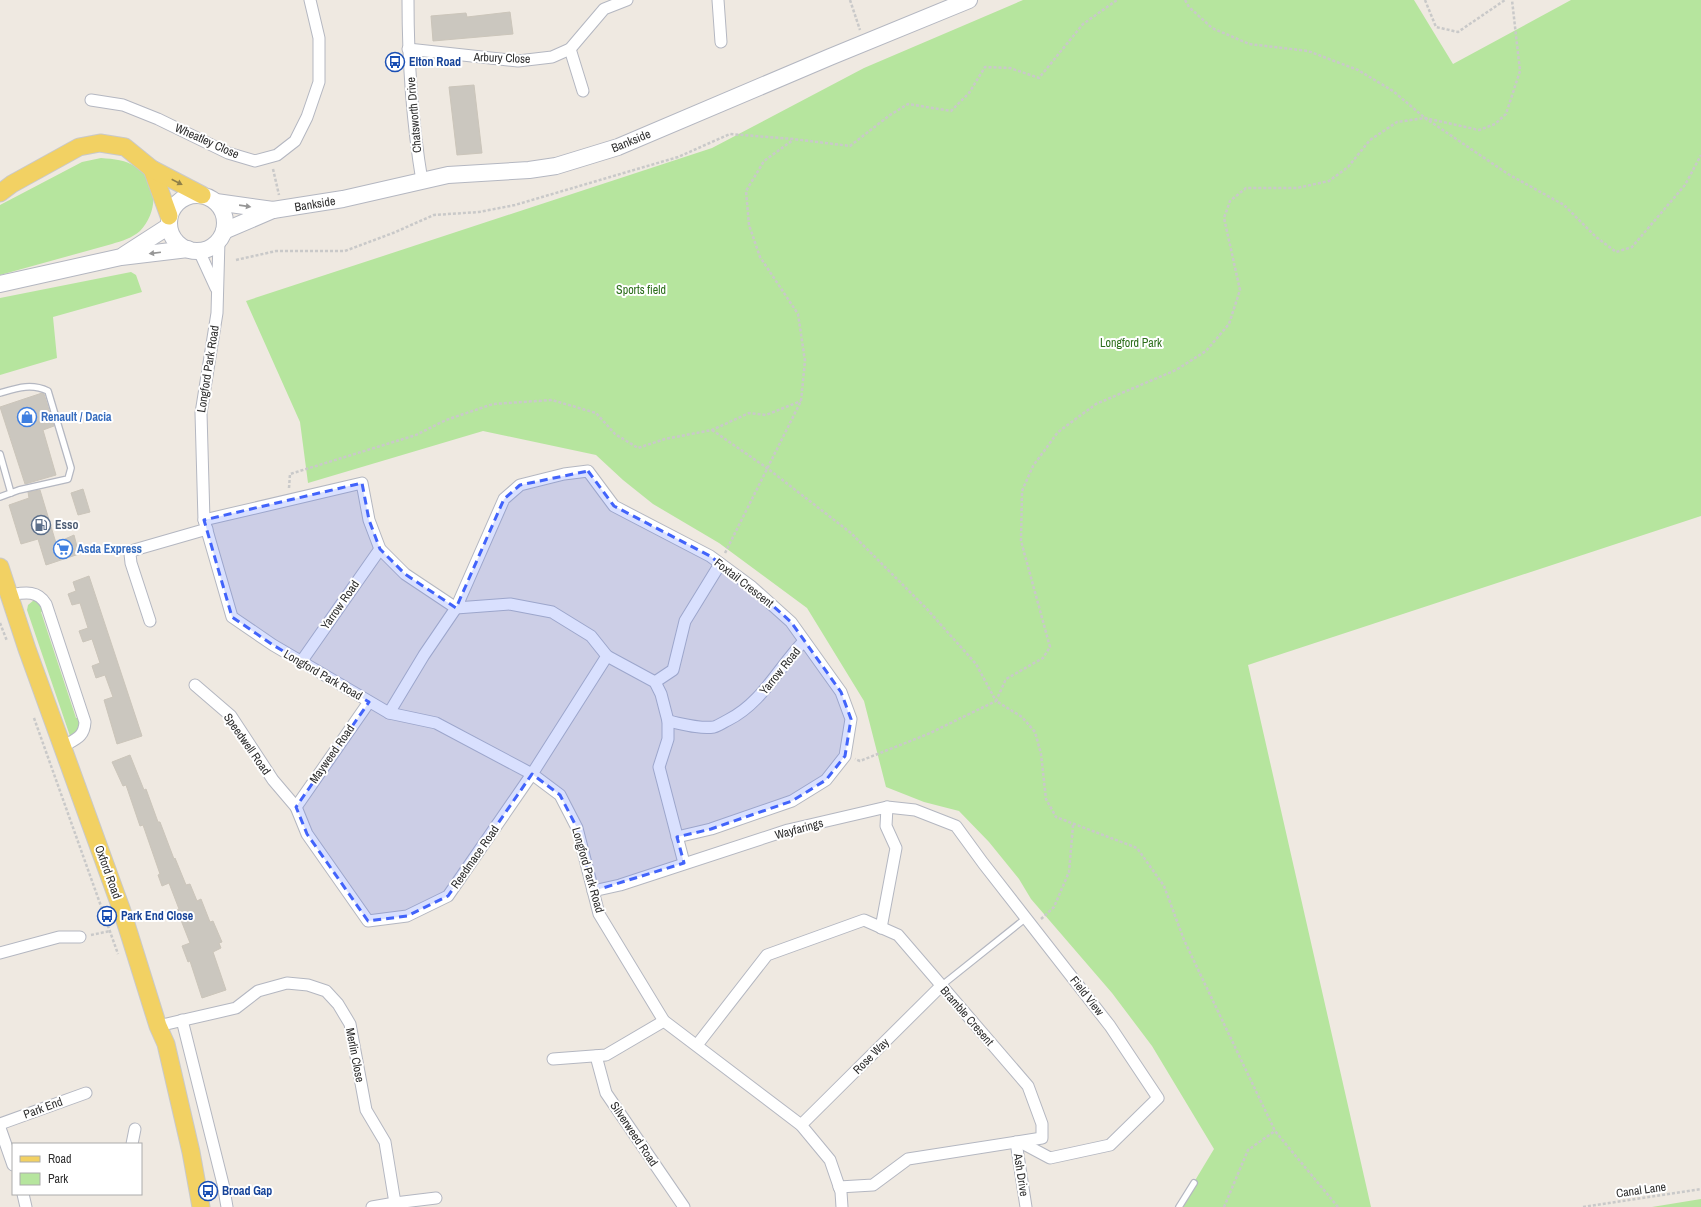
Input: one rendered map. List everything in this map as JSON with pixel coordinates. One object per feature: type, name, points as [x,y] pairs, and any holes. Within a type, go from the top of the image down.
[{"type":"main road","points":[[4,188],[69,152],[90,144],[100,143],[125,147],[152,169],[209,198]]},
{"type":"main road","points":[[152,169],[169,221]]},
{"type":"main road","name":"Oxford Road","points":[[0,567],[8,595],[122,911],[158,1026],[166,1044],[190,1144],[201,1207]]},
{"type":"street","name":"Wheatley Close","points":[[91,100],[123,105],[158,119],[228,154],[255,161],[277,155],[295,141],[307,117],[319,82],[319,38],[310,0]]},
{"type":"street","name":"Chatsworth Drive","points":[[408,0],[408,49],[415,139],[422,181]]},
{"type":"street","name":"Arbury Close","points":[[408,49],[518,61],[552,57],[570,48],[604,8],[627,0]]},
{"type":"street","points":[[718,0],[721,42]]},
{"type":"street","name":"Bankside","points":[[222,235],[277,209],[343,199],[448,175],[529,170],[556,166],[590,157],[618,147],[969,0]]},
{"type":"street","points":[[570,48],[583,91]]},
{"type":"street","points":[[0,284],[121,258],[207,249],[222,235],[224,215],[209,198],[193,195],[182,199],[173,209],[169,221],[121,258]]},
{"type":"street","name":"Bankside","points":[[209,198],[277,209]]},
{"type":"street","points":[[169,221],[175,240],[193,250]]},
{"type":"street","name":"Longford Park Road","points":[[222,235],[217,290],[217,313],[201,413],[205,525],[232,616],[272,645],[389,713],[436,724],[532,774],[560,795],[577,828],[599,914],[664,1021],[800,1125],[830,1160],[839,1187],[842,1207]]},
{"type":"street","name":"Longford Park Road","points":[[193,250],[217,290]]},
{"type":"street","name":"Foxtail Crescent","points":[[456,608],[504,499],[520,485],[564,474],[588,471],[614,506],[710,556],[752,586],[791,622],[841,692],[851,719],[845,756],[826,780],[792,801],[711,829],[678,836]]},
{"type":"street","points":[[150,621],[131,563],[130,554],[134,550],[205,525],[362,483],[369,520],[380,549],[405,574],[456,608],[510,604],[552,612],[591,636],[607,656],[655,682],[661,694],[668,721],[668,739],[659,767],[684,863]]},
{"type":"street","name":"Yarrow Road","points":[[301,662],[380,549]]},
{"type":"street","points":[[655,682],[673,670],[685,621],[720,564]]},
{"type":"street","points":[[8,595],[31,592],[42,597],[46,604],[85,722],[82,736],[62,747]]},
{"type":"street","points":[[389,713],[424,655],[456,608]]},
{"type":"street","name":"Yarrow Road","points":[[668,721],[695,726],[715,727],[741,714],[767,689],[788,657],[804,641]]},
{"type":"street","points":[[532,774],[607,656]]},
{"type":"street","name":"Speedwell Road","points":[[195,685],[231,716],[273,780],[296,807]]},
{"type":"street","name":"Mayweed Road","points":[[296,807],[369,702]]},
{"type":"street","name":"Reedmace Road","points":[[296,807],[307,834],[368,921],[407,916],[448,896],[532,774]]},
{"type":"street","points":[[881,928],[896,848],[886,826],[887,807]]},
{"type":"street","name":"Wayfarings","points":[[593,891],[620,885],[788,830],[887,807]]},
{"type":"street","name":"Field View","points":[[887,807],[915,810],[956,826],[1110,1026],[1158,1098],[1110,1145],[1050,1158],[1018,1142]]},
{"type":"street","name":"Bramble Cresent","points":[[697,1045],[767,955],[864,920],[898,935],[1028,1086],[1042,1124],[1042,1138],[908,1159],[873,1185],[839,1187]]},
{"type":"street","points":[[0,953],[59,936],[80,937]]},
{"type":"street","name":"Merlin Close","points":[[158,1026],[236,1008],[258,990],[288,983],[308,985],[326,991],[338,1004],[350,1024],[366,1110],[385,1142],[395,1203]]},
{"type":"street","name":"Rose Way","points":[[800,1125],[942,986]]},
{"type":"street","points":[[182,1020],[223,1184],[227,1207]]},
{"type":"street","points":[[553,1059],[606,1055],[664,1021]]},
{"type":"street","name":"Silverweed Road","points":[[596,1056],[606,1093],[684,1207]]},
{"type":"street","name":"Park End","points":[[0,1124],[86,1093]]},
{"type":"street","points":[[0,1128],[12,1162]]},
{"type":"street","points":[[132,1143],[135,1129]]},
{"type":"street","name":"Ash Drive","points":[[1018,1142],[1026,1207]]},
{"type":"street","points":[[23,1195],[26,1207]]},
{"type":"street","points":[[372,1207],[436,1198]]},
{"type":"lane","points":[[0,393],[20,387],[38,386],[48,391],[71,468],[68,480],[11,493],[0,497]]},
{"type":"lane","points":[[0,454],[11,493]]},
{"type":"lane","points":[[942,986],[1029,922]]},
{"type":"lane","points":[[1179,1207],[1194,1183]]},
{"type":"path","points":[[850,0],[864,43]]},
{"type":"path","points":[[236,260],[276,251],[345,251],[393,233],[434,215],[480,212],[515,205],[678,157],[730,134],[793,139],[850,146],[890,115],[908,104],[952,111],[969,93],[985,67],[1010,68],[1039,78],[1083,24],[1117,0]]},
{"type":"path","points":[[1185,0],[1189,7],[1212,28],[1249,44],[1308,51],[1358,70],[1393,92],[1425,118],[1508,174],[1564,205],[1596,237],[1616,252],[1632,248],[1685,185],[1701,155]]},
{"type":"path","points":[[1425,0],[1436,27],[1458,32],[1506,0]]},
{"type":"path","points":[[845,756],[860,761],[928,734],[996,701],[1006,679],[1043,658],[1050,647],[1021,541],[1022,491],[1033,466],[1045,449],[1058,432],[1096,404],[1176,370],[1206,351],[1229,324],[1240,290],[1224,218],[1230,201],[1246,188],[1297,188],[1329,181],[1348,167],[1370,140],[1398,122],[1425,118],[1479,130],[1495,124],[1506,114],[1520,71],[1512,0]]},
{"type":"path","points":[[720,564],[801,401],[805,361],[798,314],[760,257],[749,225],[746,191],[764,161],[793,139]]},
{"type":"path","points":[[270,157],[277,209]]},
{"type":"path","points":[[288,491],[290,474],[416,435],[446,420],[493,404],[552,400],[596,413],[614,434],[638,448],[665,439],[712,430],[749,413],[766,415],[801,401]]},
{"type":"path","points":[[712,430],[767,468],[851,533],[926,608],[976,664],[996,701],[1022,717],[1035,732],[1041,754],[1046,799],[1056,817],[1073,825],[1137,848],[1164,886],[1184,940],[1276,1131],[1338,1207]]},
{"type":"path","points":[[0,623],[8,645]]},
{"type":"path","points":[[32,713],[120,961]]},
{"type":"path","points":[[1029,922],[1054,907],[1069,872],[1073,825]]},
{"type":"path","points":[[80,937],[110,931]]},
{"type":"path","points":[[1224,1207],[1248,1150],[1276,1131]]},
{"type":"path","name":"Canal Lane","points":[[1583,1207],[1701,1189]]},
{"type":"highlighted area","points":[[588,471],[614,506],[710,556],[752,587],[791,622],[841,692],[851,719],[845,756],[826,780],[792,801],[711,829],[677,837],[684,863],[593,891],[577,828],[560,795],[532,774],[448,896],[407,916],[368,921],[307,834],[296,807],[369,702],[273,645],[232,617],[204,520],[362,483],[369,520],[380,549],[405,574],[456,608],[504,499],[520,485]]},
{"type":"green space","name":"Longford Park","points":[[1023,0],[1414,0],[1453,64],[1571,0],[1701,0],[1701,516],[1248,665],[1371,1207],[1179,1207],[1214,1149],[1152,1046],[1112,993],[1031,899],[1019,879],[989,842],[959,811],[924,802],[886,787],[864,701],[807,608],[719,543],[653,504],[623,480],[596,455],[483,431],[308,483],[300,422],[246,301],[712,148],[864,68]]},
{"type":"green space","points":[[101,158],[120,160],[128,163],[144,173],[149,181],[152,189],[153,206],[146,223],[140,231],[116,243],[0,275],[0,205],[82,162]]},
{"type":"green space","points":[[131,272],[136,275],[142,292],[53,317],[57,358],[0,375],[0,298]]},
{"type":"green space","points":[[34,600],[38,601],[44,611],[41,612],[76,718],[79,718],[82,725],[77,733],[70,736],[27,610],[28,605]]},
{"type":"green space","points":[[1701,1199],[1701,1207],[1652,1207]]},
{"type":"building","points":[[510,12],[513,34],[433,41],[431,16],[466,13],[467,17]]},
{"type":"building","points":[[474,85],[482,153],[457,155],[449,87]]},
{"type":"building","points":[[42,393],[44,394],[54,426],[43,430],[56,475],[25,484],[0,407]]},
{"type":"building","points":[[83,489],[90,512],[78,515],[71,493]]},
{"type":"building","points":[[40,490],[56,543],[74,535],[79,554],[46,565],[38,539],[21,544],[9,505],[29,498],[28,492]]},
{"type":"building","points":[[89,576],[142,736],[117,744],[104,700],[113,697],[105,675],[96,678],[92,666],[100,663],[92,639],[83,642],[79,631],[88,628],[80,603],[72,605],[68,594],[76,591],[73,582]]},
{"type":"building","points":[[130,755],[144,790],[146,789],[158,822],[160,822],[186,885],[190,884],[197,901],[201,899],[210,922],[213,921],[222,942],[219,943],[221,948],[213,952],[226,990],[202,998],[190,961],[188,962],[182,946],[190,943],[177,910],[179,909],[169,883],[162,886],[158,875],[160,874],[143,825],[140,826],[126,785],[123,786],[112,762]]},
{"type":"place","name":"Elton Road","points":[[395,62]]},
{"type":"place","name":"Renault / Dacia","points":[[27,417]]},
{"type":"place","name":"Esso","points":[[41,525]]},
{"type":"place","name":"Asda Express","points":[[63,549]]},
{"type":"place","name":"Park End Close","points":[[107,916]]},
{"type":"place","name":"Broad Gap","points":[[208,1191]]},
{"type":"park label","name":"Sports field","points":[[641,290]]}]
